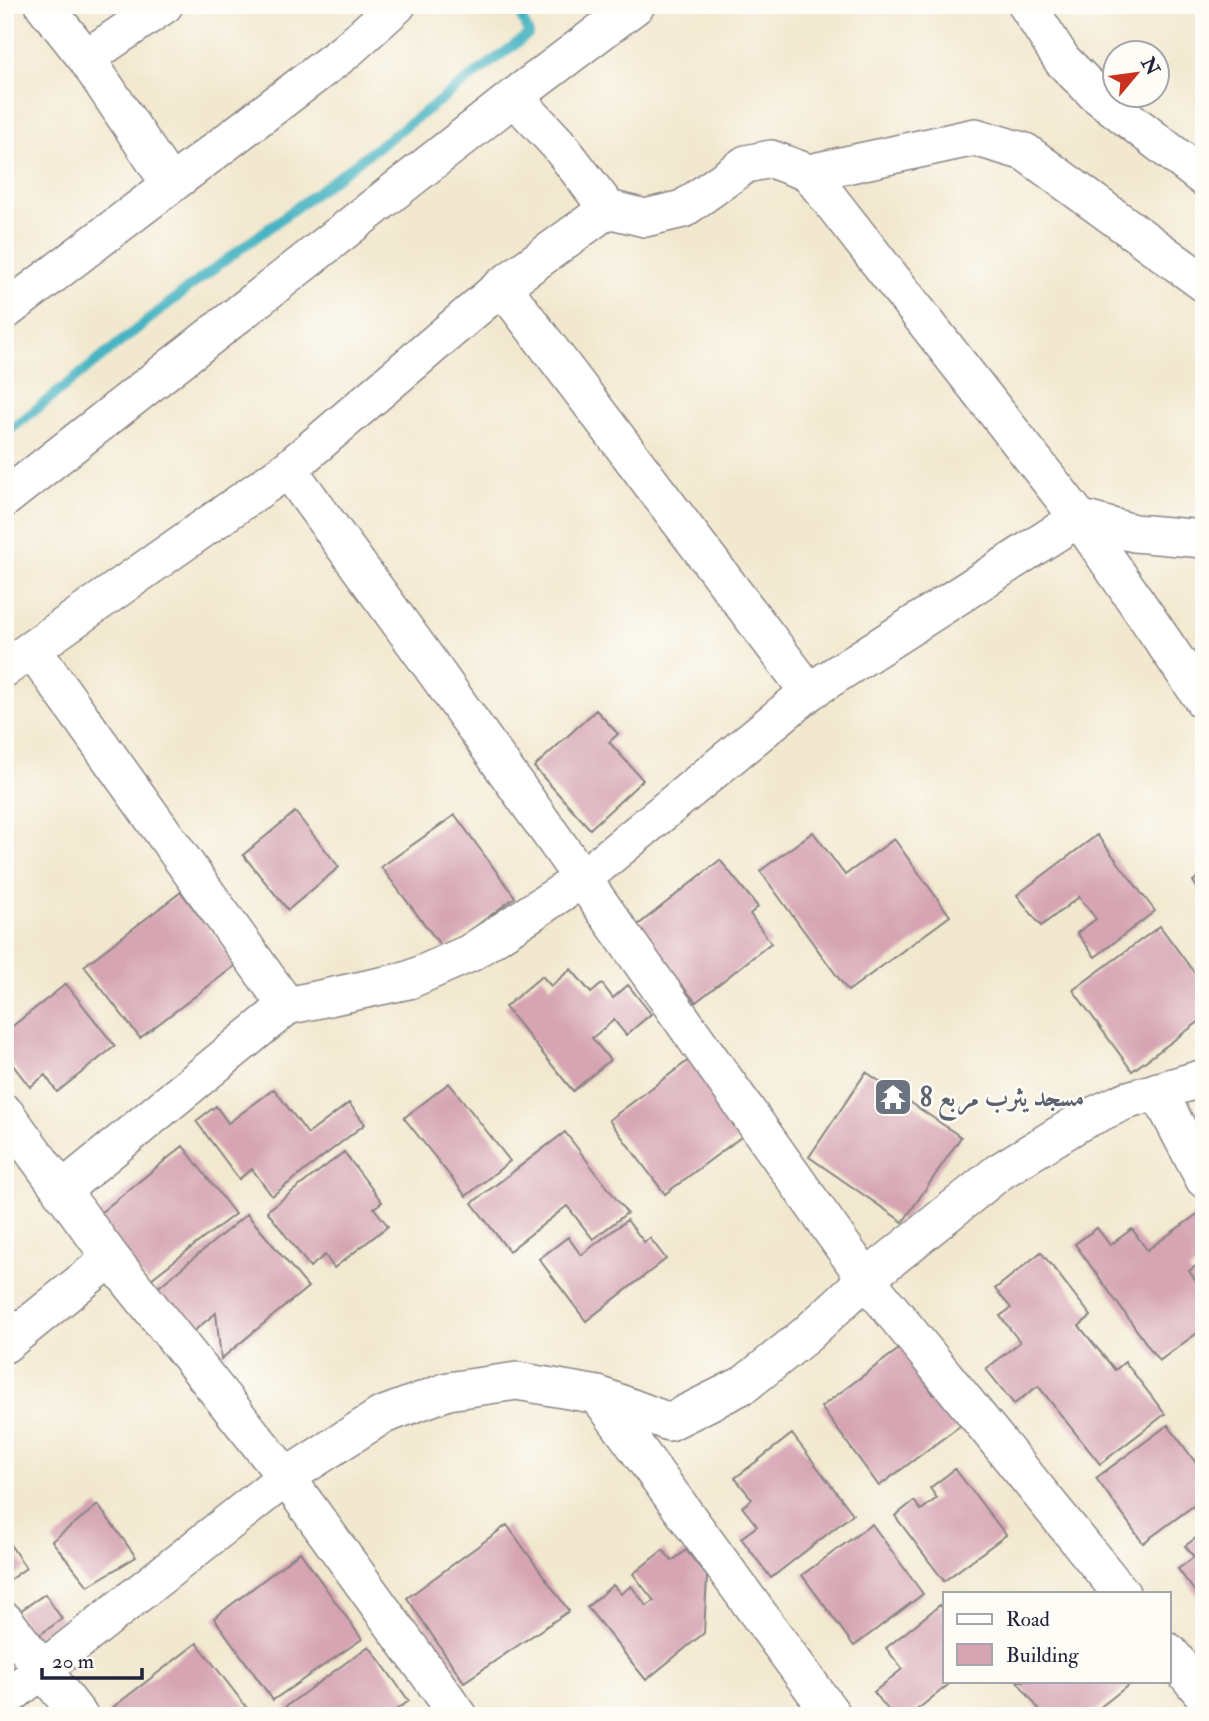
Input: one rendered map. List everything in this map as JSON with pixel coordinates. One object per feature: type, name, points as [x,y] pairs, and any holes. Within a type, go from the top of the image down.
[{"type":"street","points":[[44,5],[86,58],[170,184]]},
{"type":"street","points":[[86,58],[164,5]]},
{"type":"street","points":[[5,311],[345,51],[397,5]]},
{"type":"street","points":[[5,498],[514,97],[636,5]]},
{"type":"street","points":[[1027,5],[1062,60],[1096,94],[1204,178]]},
{"type":"street","points":[[514,97],[558,144],[608,209],[645,218],[683,209],[746,164],[771,159],[809,173],[1079,518],[1204,701]]},
{"type":"street","points":[[809,173],[975,137],[1025,152],[1204,283]]},
{"type":"street","points":[[287,1006],[18,658],[288,469],[502,286],[608,209]]},
{"type":"street","points":[[502,286],[809,692]]},
{"type":"street","points":[[288,469],[430,664],[866,1279],[1120,1592]]},
{"type":"street","points":[[61,1191],[287,1006],[409,980],[470,953],[582,879],[809,692],[1079,518],[1133,533],[1204,539]]},
{"type":"street","points":[[5,1699],[286,1478],[381,1416],[448,1391],[517,1381],[598,1395],[669,1422],[745,1384],[806,1335],[866,1279],[999,1172],[1080,1122],[1125,1101],[1204,1078]]},
{"type":"street","points":[[1158,1091],[1204,1179]]},
{"type":"street","points":[[5,1113],[111,1258],[286,1478],[459,1716]]},
{"type":"street","points":[[5,1344],[111,1258]]},
{"type":"street","points":[[598,1395],[833,1716]]},
{"type":"street","points":[[5,1621],[79,1716]]},
{"type":"street","points":[[1170,1653],[1204,1695]]},
{"type":"building","points":[[596,710],[618,734],[609,742],[643,780],[590,829],[534,767]]},
{"type":"building","points":[[295,812],[339,867],[288,910],[243,855]]},
{"type":"building","points":[[455,815],[515,897],[444,950],[381,867]]},
{"type":"building","points":[[813,832],[845,875],[894,839],[950,916],[848,991],[760,871]]},
{"type":"building","points":[[1097,835],[1155,911],[1095,957],[1077,933],[1096,919],[1079,897],[1041,926],[1017,895]]},
{"type":"building","points":[[720,860],[758,907],[750,914],[771,943],[696,1002],[633,929]]},
{"type":"building","points":[[1204,873],[1204,898],[1193,881]]},
{"type":"building","points":[[181,892],[236,965],[140,1038],[84,966]]},
{"type":"building","points":[[1160,926],[1204,986],[1204,1018],[1132,1071],[1073,990]]},
{"type":"building","points":[[571,969],[591,993],[602,984],[613,998],[628,985],[651,1014],[626,1035],[614,1020],[592,1038],[610,1060],[573,1091],[505,1007],[542,976],[551,986]]},
{"type":"building","points":[[66,984],[115,1046],[57,1092],[45,1075],[30,1087],[5,1055],[5,1032]]},
{"type":"building","points":[[697,1054],[753,1128],[665,1194],[609,1120]]},
{"type":"building","points":[[866,1072],[961,1137],[903,1222],[809,1157]]},
{"type":"building","points":[[449,1083],[510,1161],[466,1196],[404,1118]]},
{"type":"building","points":[[274,1089],[308,1134],[349,1103],[365,1124],[272,1196],[252,1169],[239,1179],[196,1121],[216,1106],[228,1123]]},
{"type":"building","points":[[565,1132],[627,1213],[593,1239],[567,1206],[509,1251],[472,1203]]},
{"type":"building","points":[[183,1146],[235,1214],[147,1282],[94,1218]]},
{"type":"building","points":[[344,1152],[382,1202],[374,1208],[388,1226],[334,1268],[325,1255],[310,1267],[267,1211]]},
{"type":"building","points":[[1199,1213],[1204,1220],[1204,1260],[1189,1271],[1204,1292],[1204,1328],[1159,1361],[1075,1244],[1097,1228],[1110,1245],[1132,1229],[1147,1250]]},
{"type":"building","points":[[247,1214],[308,1287],[221,1359],[216,1313],[190,1334],[155,1290]]},
{"type":"building","points":[[627,1220],[644,1242],[650,1238],[666,1259],[586,1321],[539,1259],[568,1237],[581,1255]]},
{"type":"building","points":[[1041,1252],[1091,1316],[1079,1326],[1115,1370],[1125,1362],[1165,1414],[1100,1464],[1038,1386],[1014,1404],[986,1369],[1020,1342],[1000,1316],[1011,1308],[995,1289]]},
{"type":"building","points":[[907,1343],[929,1373],[922,1378],[934,1395],[940,1390],[965,1422],[879,1486],[821,1407]]},
{"type":"building","points":[[1168,1425],[1204,1474],[1204,1498],[1143,1543],[1096,1478]]},
{"type":"building","points":[[792,1434],[853,1514],[771,1578],[741,1538],[757,1526],[742,1507],[752,1499],[735,1478]]},
{"type":"building","points":[[955,1469],[1006,1535],[944,1581],[895,1516],[914,1501],[921,1510],[937,1498],[930,1488]]},
{"type":"building","points":[[98,1505],[136,1557],[88,1586],[52,1541]]},
{"type":"building","points":[[872,1524],[923,1594],[854,1646],[802,1575]]},
{"type":"building","points":[[507,1525],[569,1611],[464,1682],[407,1598]]},
{"type":"building","points":[[1204,1532],[1204,1604],[1178,1569],[1194,1557],[1185,1546]]},
{"type":"building","points":[[9,1543],[26,1568],[5,1583],[5,1546]]},
{"type":"building","points":[[663,1550],[672,1561],[686,1550],[707,1576],[704,1633],[646,1680],[587,1607],[613,1585],[621,1594],[631,1586],[647,1606],[654,1601],[633,1574]]},
{"type":"building","points":[[300,1552],[362,1639],[273,1700],[214,1618]]},
{"type":"building","points":[[45,1594],[62,1619],[35,1638],[17,1613]]},
{"type":"building","points":[[940,1605],[943,1609],[943,1682],[952,1682],[909,1716],[893,1716],[874,1692],[902,1669],[886,1648]]},
{"type":"building","points":[[197,1643],[250,1712],[244,1716],[111,1716],[108,1711]]},
{"type":"building","points":[[369,1646],[409,1701],[387,1716],[292,1716],[285,1707]]},
{"type":"building","points":[[1018,1682],[1131,1683],[1089,1716],[1044,1716]]},
{"type":"waterway","points":[[5,434],[191,286],[529,34],[516,5]]},
{"type":"place","name":"مسجد يثرب مربع 8","points":[[893,1097]]}]
